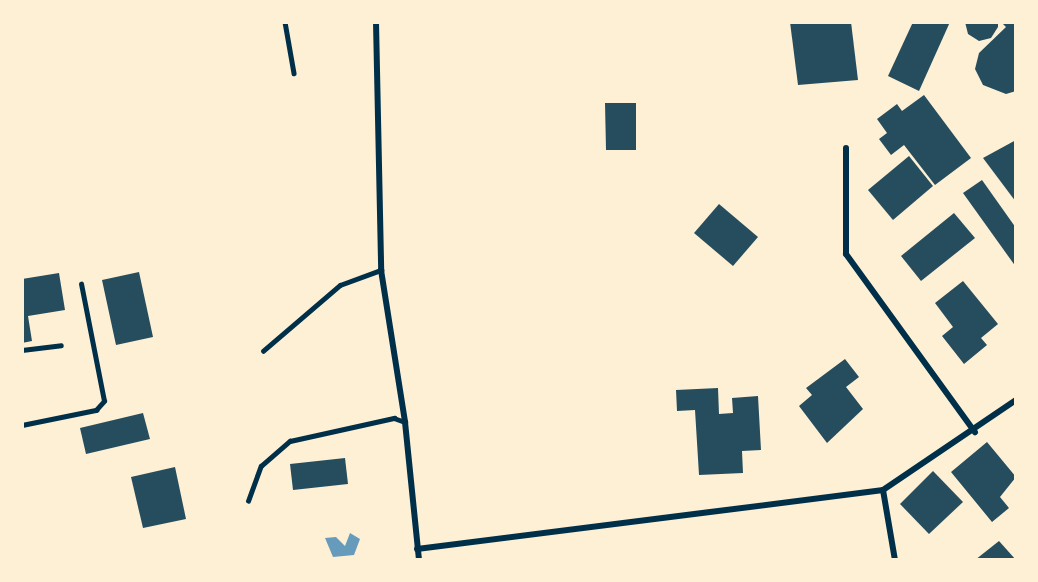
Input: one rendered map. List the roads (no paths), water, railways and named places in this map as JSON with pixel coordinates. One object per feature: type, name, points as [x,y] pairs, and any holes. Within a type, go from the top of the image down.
[{"type":"street","points":[[376,22],[381,270],[405,422],[419,560]]},
{"type":"street","points":[[846,148],[846,254],[975,432]]},
{"type":"street","points":[[417,549],[883,490],[975,432],[1016,400]]},
{"type":"street","points":[[883,490],[896,560]]},
{"type":"lane","points":[[285,22],[294,73]]},
{"type":"lane","points":[[263,351],[340,285],[381,270]]},
{"type":"lane","points":[[22,425],[96,410],[104,401],[81,284]]},
{"type":"lane","points":[[22,350],[61,345]]},
{"type":"lane","points":[[248,501],[261,466],[290,441],[394,418],[405,422]]},
{"type":"water","points":[[350,533],[360,539],[354,555],[333,557],[325,538],[336,537],[345,546]]}]
